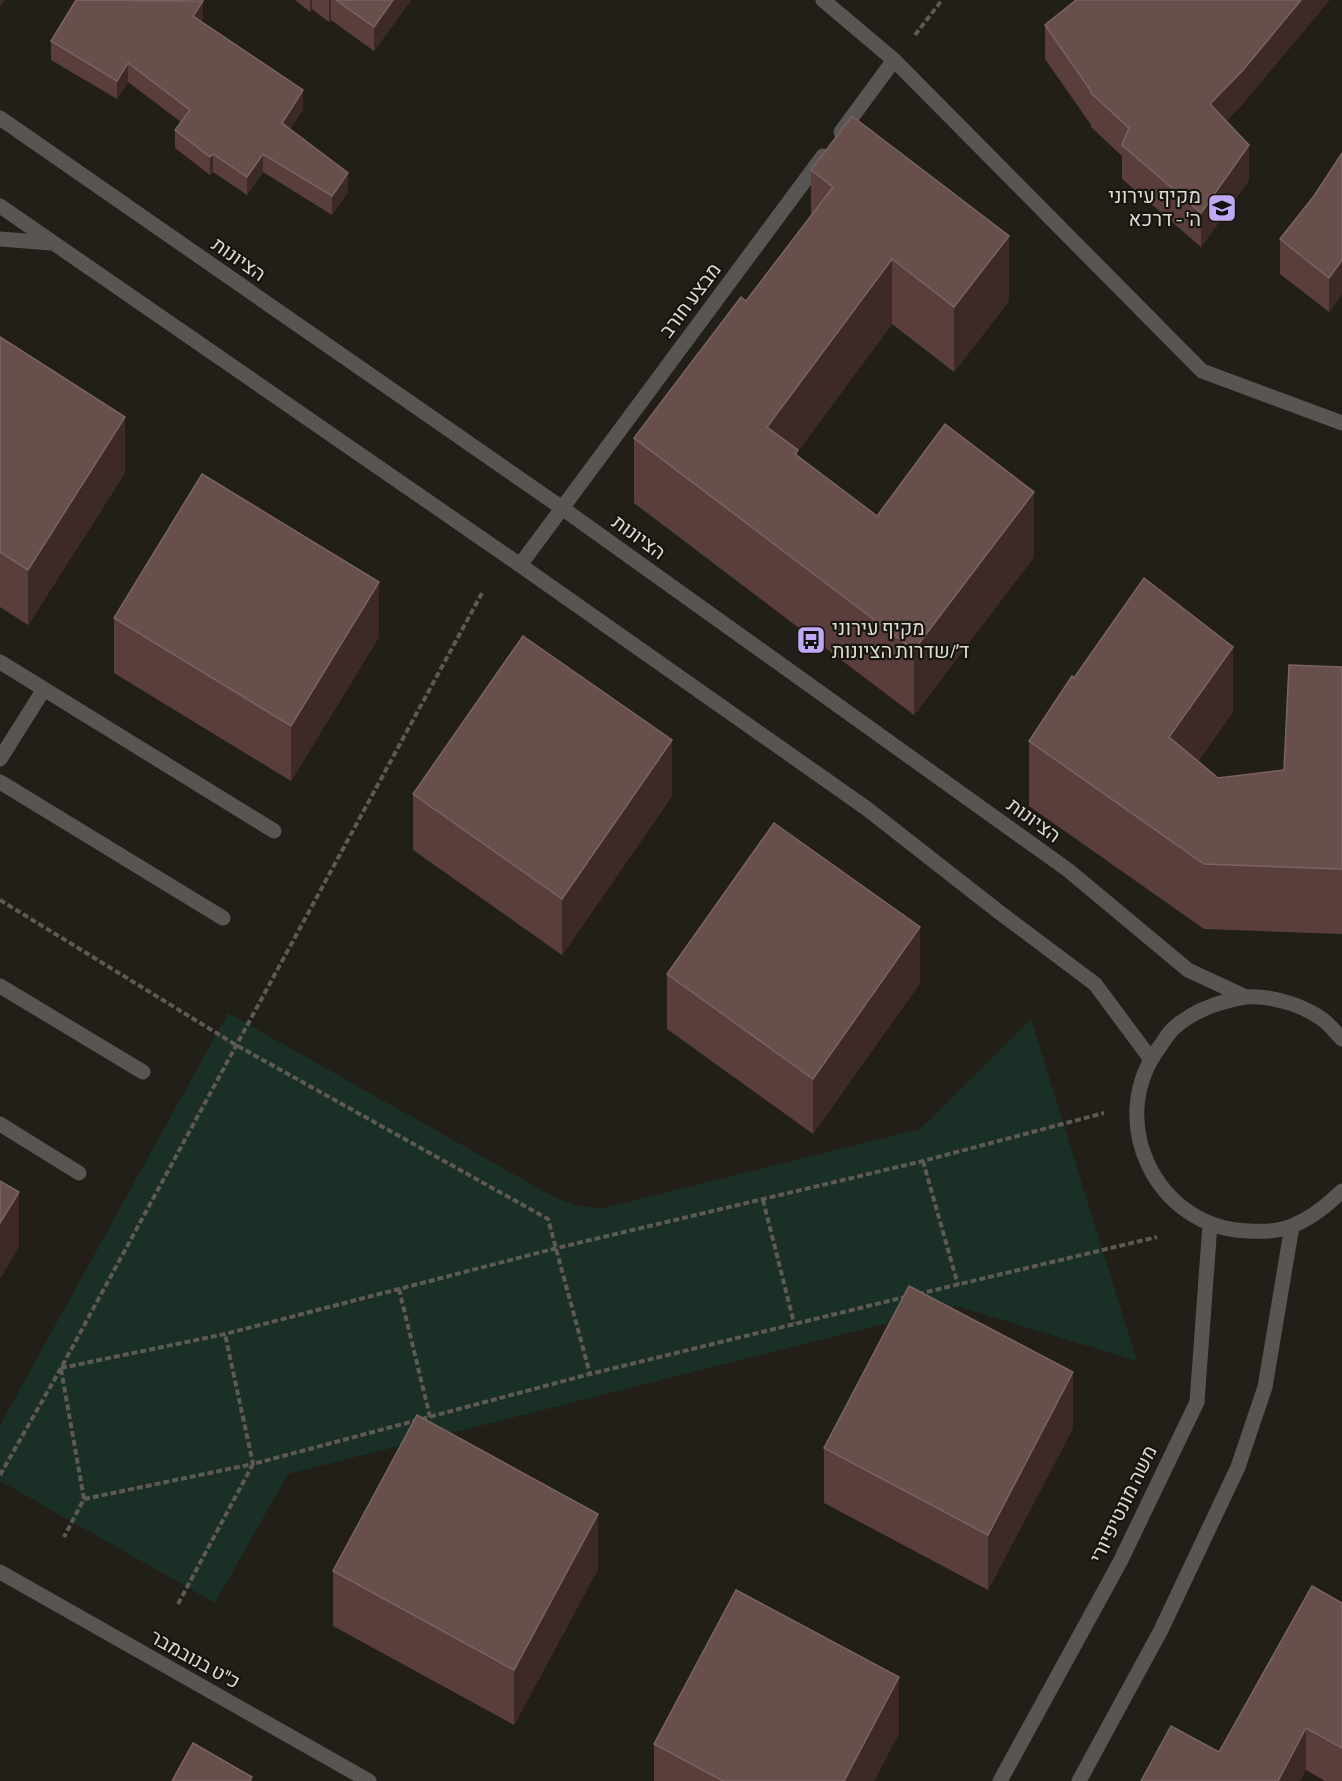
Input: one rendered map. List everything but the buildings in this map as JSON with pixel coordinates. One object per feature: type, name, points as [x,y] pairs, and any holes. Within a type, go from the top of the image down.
[{"type":"street","points":[[823,0],[894,60],[1202,371],[1342,423]]},
{"type":"street","name":"מבצע חורב","points":[[520,566],[894,60]]},
{"type":"street","name":"הציונות","points":[[0,118],[562,508],[1068,870],[1188,970],[1246,997]]},
{"type":"street","points":[[0,206],[866,808],[1095,984],[1150,1058]]},
{"type":"street","points":[[0,239],[52,243]]},
{"type":"street","points":[[0,662],[274,831]]},
{"type":"street","points":[[0,759],[44,689]]},
{"type":"street","points":[[0,782],[223,918]]},
{"type":"street","points":[[0,986],[143,1072]]},
{"type":"street","points":[[1342,1039],[1320,1017],[1285,1001],[1246,997],[1208,1006],[1174,1027],[1150,1058],[1137,1096],[1137,1136],[1151,1173],[1176,1203],[1210,1224],[1236,1231],[1264,1232],[1292,1226],[1320,1211],[1342,1191]]},
{"type":"street","points":[[0,1124],[79,1173]]},
{"type":"street","name":"משה מונטיפיורי","points":[[1000,1781],[1120,1562],[1197,1402],[1210,1224]]},
{"type":"street","points":[[1079,1781],[1161,1630],[1238,1467],[1265,1387],[1292,1226]]},
{"type":"street","name":"כ\"ט בנובמבר","points":[[0,1572],[369,1781]]},
{"type":"path","points":[[894,60],[942,0]]},
{"type":"path","points":[[0,1475],[61,1368],[482,593]]},
{"type":"path","points":[[0,900],[236,1045],[548,1219],[590,1374]]},
{"type":"path","points":[[61,1368],[225,1334],[557,1248],[923,1161],[1109,1112]]},
{"type":"path","points":[[923,1161],[958,1285]]},
{"type":"path","points":[[763,1200],[794,1323]]},
{"type":"path","points":[[84,1499],[253,1464],[590,1374],[1157,1237]]},
{"type":"path","points":[[399,1289],[430,1417]]},
{"type":"path","points":[[178,1604],[253,1464],[225,1334]]},
{"type":"path","points":[[61,1368],[84,1499],[64,1537]]},
{"type":"green space","points":[[228,1013],[556,1198],[579,1206],[604,1208],[920,1129],[1031,1019],[1137,1361],[956,1306],[288,1474],[215,1603],[0,1481],[0,1425]]},
{"type":"place","name":"מקיף עירוני ה' - דרכא","points":[[1222,208]]},
{"type":"place","name":"מקיף עירוני ד׳/שדרות הציונות","points":[[811,640]]}]
